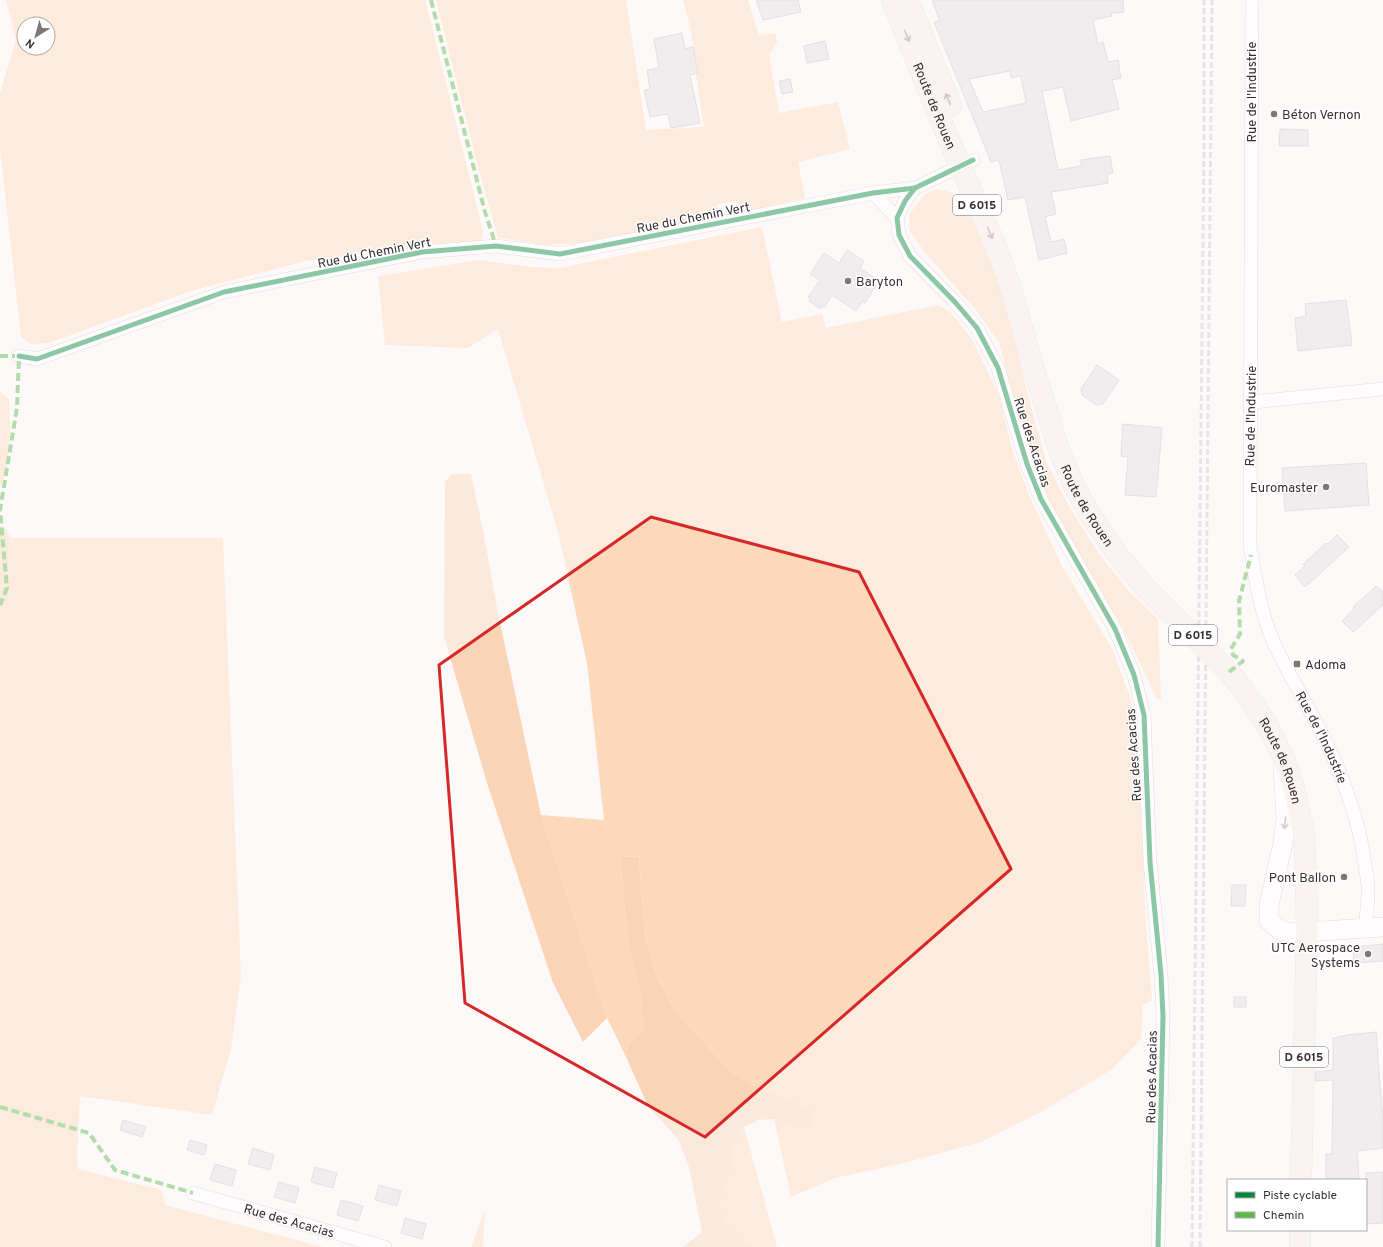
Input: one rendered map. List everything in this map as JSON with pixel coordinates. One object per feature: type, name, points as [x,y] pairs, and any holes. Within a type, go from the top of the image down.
[{"type":"main road","name":"Route de Rouen","points":[[892,0],[967,164],[990,198],[1024,285],[1030,307],[1048,414],[1059,450],[1074,486],[1087,510],[1116,554],[1142,584],[1229,672],[1242,688],[1267,725],[1283,756],[1294,788],[1304,834],[1306,878],[1301,1179]]},
{"type":"main road","name":"Route de Rouen","points":[[908,0],[967,164]]},
{"type":"main road","points":[[1283,756],[1286,818],[1283,844],[1269,906],[1270,921],[1280,930],[1292,933],[1374,928]]},
{"type":"main road","points":[[1300,1231],[1300,1247]]},
{"type":"street","name":"Rue de l'Industrie","points":[[1252,0],[1250,545],[1256,588],[1266,624],[1283,662],[1324,738],[1351,801],[1364,852],[1374,928]]},
{"type":"street","name":"Rue du Chemin Vert","points":[[19,356],[36,359],[224,292],[422,252],[496,246],[560,254],[873,193],[916,188],[967,164]]},
{"type":"street","points":[[873,193],[898,218],[905,201],[916,188]]},
{"type":"street","name":"Rue des Acacias","points":[[898,218],[899,235],[910,256],[955,302],[977,328],[998,368],[1027,464],[1041,499],[1115,629],[1134,675],[1144,715],[1150,862],[1162,975],[1163,1016],[1158,1247]]},
{"type":"street","points":[[1251,404],[1262,401],[1383,389]]},
{"type":"street","name":"Rue des Acacias","points":[[193,1193],[385,1247]]},
{"type":"highlighted area","points":[[651,517],[859,572],[1011,869],[705,1137],[465,1003],[439,665]]},
{"type":"shaded area","points":[[6,0],[425,0],[483,231],[481,243],[428,244],[306,261],[191,291],[49,343],[31,344],[21,337],[0,149],[0,93],[16,40]]},
{"type":"shaded area","points":[[436,0],[626,0],[646,130],[704,127],[696,76],[698,73],[690,27],[683,0],[748,0],[759,35],[776,34],[777,43],[769,55],[779,113],[838,102],[850,149],[798,162],[805,198],[747,211],[736,201],[718,204],[715,216],[689,223],[582,243],[548,245],[498,238],[478,167]]},
{"type":"shaded area","points":[[937,189],[957,196],[971,210],[1007,302],[1024,380],[1046,461],[1070,508],[1099,554],[1128,590],[1158,619],[1161,700],[1157,699],[1120,622],[1103,598],[1059,524],[1029,457],[999,342],[975,309],[927,255],[909,230],[910,213],[925,194]]},
{"type":"shaded area","points":[[762,227],[782,322],[822,314],[826,328],[938,305],[950,312],[972,339],[999,395],[1012,449],[1029,495],[1062,566],[1113,650],[1131,700],[1139,769],[1146,925],[1152,1000],[1143,1005],[1141,1039],[1111,1070],[1041,1112],[981,1142],[900,1164],[835,1178],[791,1197],[774,1119],[796,1127],[755,1086],[733,1073],[676,1013],[657,977],[645,937],[639,857],[620,856],[628,942],[641,998],[643,1030],[628,1044],[626,1057],[607,1018],[541,815],[604,820],[587,663],[558,532],[498,329],[468,348],[385,345],[378,276],[479,260],[530,267],[560,268]]},
{"type":"shaded area","points":[[0,392],[9,399],[10,427],[7,471],[0,486]]},
{"type":"shaded area","points":[[452,474],[471,474],[497,608],[541,815],[607,1018],[583,1042],[553,983],[487,783],[444,637],[445,482]]},
{"type":"shaded area","points":[[0,526],[6,529],[11,538],[223,538],[241,976],[231,1049],[212,1115],[80,1096],[77,1156],[78,1169],[162,1190],[165,1205],[323,1247],[0,1247]]},
{"type":"shaded area","points":[[620,856],[639,857],[645,937],[657,977],[676,1013],[733,1073],[755,1086],[813,1112],[812,1126],[796,1127],[774,1119],[759,1120],[744,1127],[732,1148],[730,1173],[719,1206],[729,1228],[753,1247],[683,1247],[702,1232],[689,1167],[678,1139],[648,1106],[626,1057],[628,1044],[643,1030],[641,998],[628,942]]},
{"type":"shaded area","points":[[744,1127],[777,1247],[753,1247],[729,1228],[719,1206],[730,1173],[732,1148]]},
{"type":"shaded area","points":[[485,1210],[483,1247],[471,1247]]},
{"type":"building","points":[[756,0],[798,0],[801,12],[763,20]]},
{"type":"building","points":[[932,0],[1123,0],[1124,12],[1111,13],[1112,16],[1093,20],[1098,44],[1103,42],[1108,62],[1118,60],[1121,78],[1112,80],[1119,109],[1071,121],[1063,87],[1042,91],[1058,170],[1081,166],[1081,160],[1110,156],[1113,173],[1107,174],[1108,183],[1051,192],[1056,214],[1045,217],[1051,242],[1064,239],[1067,253],[1039,260],[1025,197],[1008,200],[999,160],[991,162],[934,22],[940,21]],"holes":[[[1010,71],[1011,78],[1021,76],[1026,103],[983,112],[969,79]]]},
{"type":"building","points":[[682,33],[685,49],[693,47],[698,73],[690,75],[700,123],[671,128],[668,114],[650,117],[644,90],[650,89],[647,70],[659,68],[654,39]]},
{"type":"building","points":[[825,41],[829,59],[807,63],[804,46]]},
{"type":"building","points":[[790,79],[793,92],[782,94],[779,81]]},
{"type":"building","points":[[1280,129],[1308,130],[1308,146],[1279,146]]},
{"type":"building","name":"Baryton","points":[[847,250],[864,261],[860,268],[879,281],[865,303],[863,301],[856,311],[832,295],[824,308],[822,306],[820,309],[809,301],[811,299],[808,297],[820,280],[810,274],[824,253],[839,263]]},
{"type":"building","points":[[1346,300],[1352,345],[1298,351],[1295,318],[1306,316],[1305,304]]},
{"type":"building","points":[[1097,365],[1119,380],[1103,404],[1096,405],[1082,395],[1081,389]]},
{"type":"building","points":[[1123,424],[1162,428],[1156,497],[1125,495],[1128,457],[1121,456]]},
{"type":"building","name":"Euromaster","points":[[1366,463],[1369,505],[1285,511],[1282,468]]},
{"type":"building","points":[[1337,535],[1349,547],[1305,587],[1295,575],[1305,566],[1303,564]]},
{"type":"building","points":[[1376,586],[1383,592],[1383,605],[1353,632],[1342,621],[1355,608],[1353,607]]},
{"type":"building","points":[[1232,885],[1246,885],[1245,906],[1231,906]]},
{"type":"building","name":"UTC Aerospace Systems","points":[[1383,944],[1383,961],[1354,963],[1353,947]]},
{"type":"building","points":[[1234,997],[1246,997],[1246,1007],[1234,1007]]},
{"type":"building","points":[[1376,1032],[1383,1121],[1383,1148],[1357,1151],[1359,1179],[1326,1179],[1326,1154],[1332,1154],[1333,1080],[1315,1081],[1316,1072],[1333,1070],[1333,1038]]},
{"type":"building","points":[[123,1120],[146,1127],[142,1137],[120,1130]]},
{"type":"building","points":[[190,1140],[207,1145],[204,1155],[187,1150]]},
{"type":"building","points":[[253,1148],[274,1155],[270,1170],[248,1164]]},
{"type":"building","points":[[215,1164],[236,1170],[232,1186],[210,1180]]},
{"type":"building","points":[[315,1167],[337,1173],[333,1188],[311,1182]]},
{"type":"building","points":[[1383,1172],[1383,1223],[1367,1224],[1366,1173]]},
{"type":"building","points":[[279,1182],[299,1188],[295,1203],[274,1197]]},
{"type":"building","points":[[379,1185],[401,1191],[397,1206],[375,1200]]},
{"type":"building","points":[[341,1200],[363,1206],[358,1221],[337,1215]]},
{"type":"building","points":[[405,1218],[426,1224],[422,1239],[401,1233]]},
{"type":"railway","points":[[1192,1247],[1204,149],[1204,0]]},
{"type":"railway","points":[[1200,1247],[1212,0]]},
{"type":"marked path","points":[[431,0],[485,212],[496,246]]},
{"type":"marked path","points":[[0,356],[19,356],[17,408],[0,510],[7,588],[0,605]]},
{"type":"marked path","points":[[1229,672],[1243,661],[1233,655],[1231,649],[1240,634],[1239,601],[1251,555]]},
{"type":"marked path","points":[[0,1107],[89,1133],[115,1170],[193,1193]]},
{"type":"cycle path","points":[[19,356],[37,359],[224,292],[422,252],[496,246],[560,254],[873,193],[915,188],[973,160]]},
{"type":"cycle path","points":[[915,188],[905,201],[897,218],[899,235],[910,256],[955,302],[977,328],[998,368],[1027,464],[1041,499],[1115,629],[1134,675],[1144,715],[1150,862],[1161,975],[1163,1016],[1158,1247]]},
{"type":"place","name":"Béton Vernon","points":[[1274,114]]},
{"type":"place","name":"Baryton","points":[[848,281]]},
{"type":"place","name":"Euromaster","points":[[1326,487]]},
{"type":"place","name":"Adoma","points":[[1297,664]]},
{"type":"place","name":"Pont Ballon","points":[[1344,877]]},
{"type":"place","name":"UTC Aerospace Systems","points":[[1368,954]]}]
